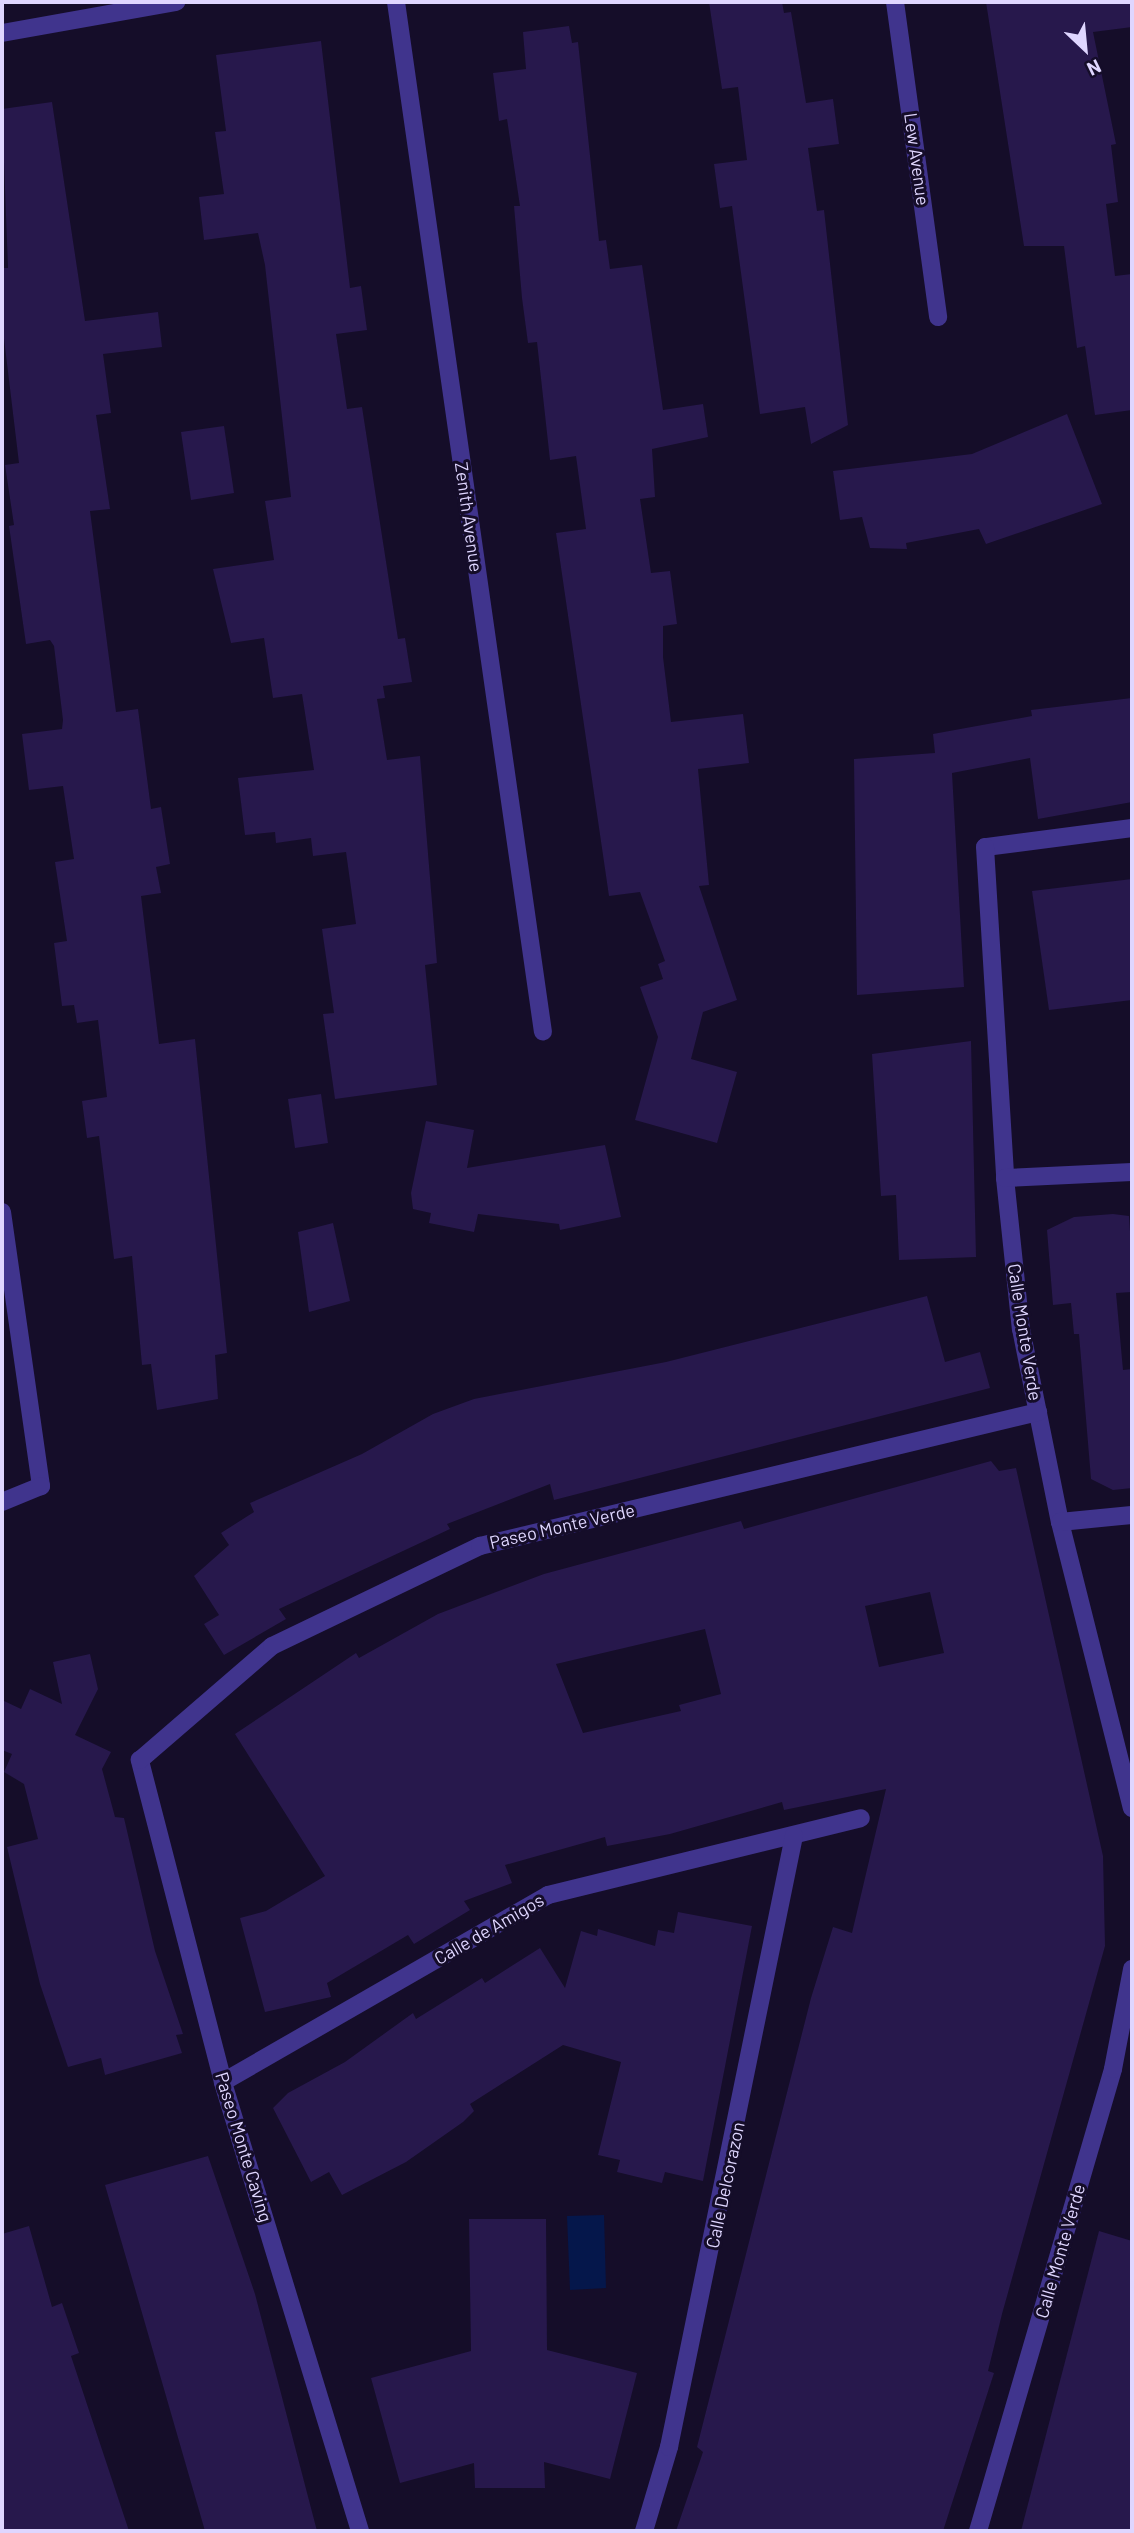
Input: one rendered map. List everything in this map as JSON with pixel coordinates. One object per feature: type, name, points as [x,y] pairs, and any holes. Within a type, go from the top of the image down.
[{"type":"street","points":[[2,33],[176,2]]},
{"type":"street","name":"Zenith Avenue","points":[[396,2],[543,1032]]},
{"type":"street","name":"Lew Avenue","points":[[895,2],[938,317]]},
{"type":"street","name":"Calle Monte Verde","points":[[1132,828],[985,846],[1005,1178],[1021,1329],[1060,1522],[1132,1808]]},
{"type":"street","points":[[1005,1178],[1132,1172]]},
{"type":"street","points":[[2,1212],[41,1486],[2,1502]]},
{"type":"street","name":"Paseo Monte Verde","points":[[140,1760],[272,1646],[480,1546],[1038,1412]]},
{"type":"street","points":[[1060,1522],[1132,1515]]},
{"type":"street","name":"Paseo Monte Caving","points":[[140,1760],[223,2081],[360,2531]]},
{"type":"street","name":"Calle de Amigos","points":[[223,2081],[548,1895],[861,1818]]},
{"type":"street","name":"Calle Delcorazon","points":[[644,2531],[669,2447],[794,1836]]},
{"type":"street","name":"Calle Monte Verde","points":[[978,2531],[1113,2069],[1132,1969]]},
{"type":"shaded area","points":[[604,2215],[606,2288],[570,2290],[567,2216]]},
{"type":"building","points":[[709,2],[782,2],[784,13],[791,12],[806,103],[833,99],[839,144],[808,148],[817,211],[824,210],[848,425],[811,444],[805,407],[760,414],[732,206],[720,208],[714,164],[747,160],[738,87],[722,89]]},
{"type":"building","points":[[986,2],[1132,2],[1132,27],[1093,32],[1116,144],[1111,145],[1118,202],[1106,204],[1115,276],[1132,274],[1132,410],[1095,415],[1085,346],[1077,348],[1064,246],[1024,246]]},
{"type":"building","points":[[569,26],[572,43],[578,42],[599,241],[606,240],[610,269],[642,265],[663,410],[703,404],[708,437],[652,449],[655,497],[640,499],[651,573],[670,571],[677,624],[663,626],[663,657],[671,722],[743,714],[749,763],[698,769],[709,885],[699,886],[737,1000],[703,1012],[691,1059],[737,1072],[717,1143],[635,1120],[658,1037],[640,987],[663,979],[658,964],[665,961],[640,892],[609,896],[556,533],[586,529],[576,456],[550,460],[537,342],[528,343],[522,298],[514,206],[520,206],[507,119],[499,121],[493,73],[526,69],[523,32]]},
{"type":"building","points":[[321,41],[350,288],[361,286],[367,330],[336,334],[347,409],[362,407],[398,639],[405,638],[412,682],[383,686],[385,698],[377,699],[387,760],[420,756],[437,963],[425,965],[437,1085],[335,1099],[323,1014],[334,1013],[322,929],[356,924],[346,852],[313,856],[311,838],[276,843],[275,832],[245,835],[238,778],[314,770],[302,694],[273,698],[264,638],[231,643],[213,569],[274,560],[265,501],[291,497],[265,265],[258,233],[204,240],[199,197],[224,194],[215,132],[226,131],[216,55]]},
{"type":"building","points":[[52,102],[85,321],[158,312],[162,347],[103,354],[111,413],[96,415],[110,509],[90,511],[116,712],[138,709],[151,809],[161,807],[170,864],[156,867],[161,893],[141,896],[159,1044],[195,1039],[227,1353],[215,1355],[218,1399],[157,1410],[151,1364],[142,1365],[132,1256],[114,1259],[99,1136],[87,1138],[82,1101],[107,1097],[98,1020],[77,1023],[74,1005],[62,1006],[54,943],[67,941],[55,862],[74,859],[63,786],[29,790],[22,734],[62,729],[63,720],[54,646],[50,640],[26,644],[9,526],[14,525],[5,465],[19,463],[2,322],[2,268],[8,268],[2,109]]},
{"type":"building","points":[[1067,414],[1102,504],[986,544],[979,529],[906,543],[907,549],[870,548],[862,517],[840,520],[833,471],[972,454]]},
{"type":"building","points":[[224,426],[234,493],[191,500],[181,432]]},
{"type":"building","points":[[1132,698],[1132,802],[1038,819],[1030,758],[952,773],[964,987],[857,995],[854,759],[935,753],[933,734],[1032,716],[1031,710]]},
{"type":"building","points":[[1132,879],[1132,1000],[1049,1010],[1032,891]]},
{"type":"building","points":[[971,1041],[976,1257],[899,1260],[896,1195],[881,1196],[872,1054]]},
{"type":"building","points":[[321,1094],[328,1143],[295,1148],[288,1099]]},
{"type":"building","points":[[426,1121],[474,1130],[467,1168],[605,1145],[621,1217],[560,1230],[559,1224],[478,1214],[474,1232],[429,1223],[431,1213],[413,1209],[411,1193]]},
{"type":"building","points":[[1113,1214],[1129,1216],[1132,1292],[1116,1293],[1123,1370],[1132,1369],[1132,1488],[1113,1490],[1091,1479],[1079,1334],[1074,1334],[1071,1303],[1053,1305],[1047,1230],[1074,1217]]},
{"type":"building","points":[[333,1223],[350,1301],[309,1312],[298,1232]]},
{"type":"building","points":[[927,1296],[945,1362],[980,1352],[990,1388],[554,1500],[550,1484],[447,1524],[450,1529],[279,1609],[286,1619],[224,1655],[204,1624],[219,1615],[194,1576],[229,1545],[221,1533],[254,1512],[250,1503],[362,1454],[433,1414],[474,1399],[666,1362]]},
{"type":"building","points":[[991,1461],[999,1471],[1016,1468],[1103,1856],[1105,1946],[1002,2314],[988,2371],[994,2373],[943,2531],[676,2531],[703,2452],[697,2447],[811,1998],[833,1927],[852,1933],[886,1789],[784,1810],[782,1802],[670,1834],[607,1846],[605,1837],[505,1865],[512,1883],[464,1901],[470,1910],[414,1944],[408,1935],[327,1983],[331,1997],[265,2012],[240,1918],[266,1911],[325,1876],[235,1734],[356,1653],[359,1658],[438,1614],[544,1574],[741,1521],[744,1529]],"holes":[[[930,1592],[944,1653],[879,1667],[865,1606]],[[705,1629],[721,1694],[679,1705],[681,1711],[583,1733],[556,1664]]]},
{"type":"building","points":[[90,1654],[98,1689],[75,1735],[111,1752],[102,1769],[115,1817],[124,1818],[155,1951],[183,2034],[176,2035],[182,2053],[105,2075],[101,2058],[68,2067],[40,1984],[7,1847],[38,1839],[24,1784],[4,1772],[12,1754],[2,1750],[2,1700],[21,1709],[30,1689],[62,1704],[53,1662]]},
{"type":"building","points":[[678,1912],[752,1926],[703,2181],[665,2172],[662,2183],[617,2172],[620,2160],[598,2155],[621,2062],[563,2045],[470,2104],[474,2111],[463,2122],[406,2162],[342,2195],[329,2172],[311,2182],[273,2108],[288,2093],[345,2062],[413,2013],[416,2019],[482,1978],[485,1983],[540,1948],[565,1988],[581,1931],[597,1936],[598,1929],[655,1946],[658,1930],[674,1933]]},
{"type":"building","points":[[208,2156],[255,2294],[317,2531],[205,2531],[105,2185]]},
{"type":"building","points":[[469,2219],[546,2219],[547,2350],[637,2373],[610,2479],[544,2462],[545,2488],[475,2488],[474,2463],[400,2483],[371,2378],[471,2351]]},
{"type":"building","points":[[29,2226],[52,2307],[62,2303],[79,2353],[71,2356],[129,2531],[2,2531],[2,2234]]},
{"type":"building","points":[[1099,2231],[1132,2241],[1132,2531],[1021,2531]]}]
